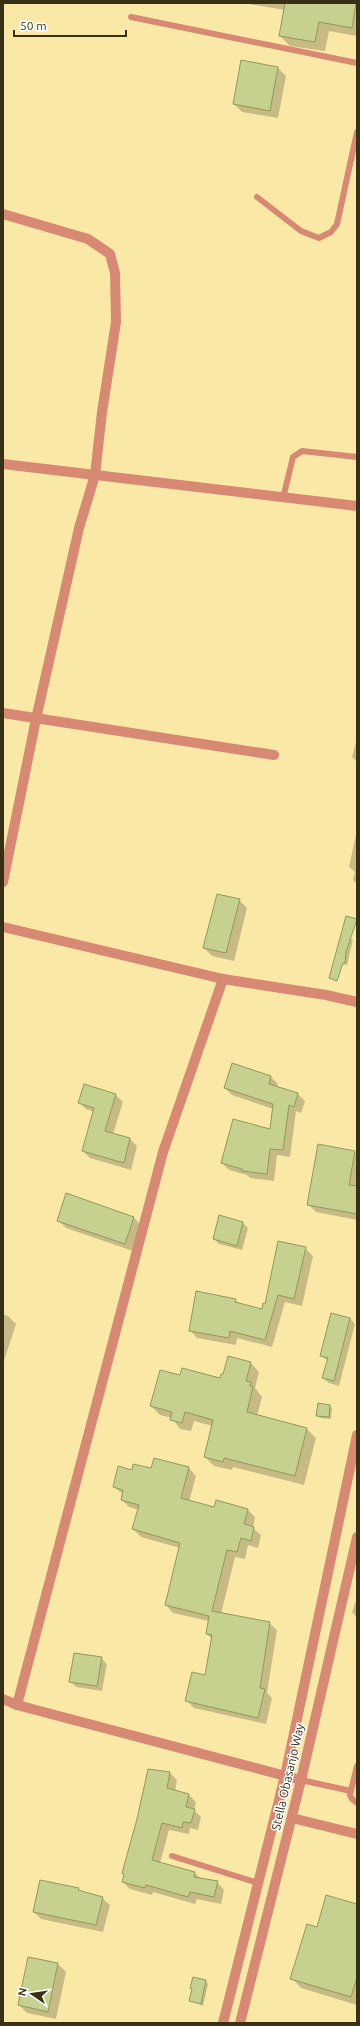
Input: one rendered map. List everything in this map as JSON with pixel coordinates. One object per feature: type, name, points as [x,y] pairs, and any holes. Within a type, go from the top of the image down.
[{"type":"street","points":[[3,214],[88,239],[110,254],[115,273],[116,322],[102,412],[95,476],[79,528],[7,846],[3,882]]},
{"type":"street","points":[[3,464],[357,506]]},
{"type":"street","points":[[3,713],[274,755]]},
{"type":"street","points":[[3,927],[223,979],[326,995],[357,1002]]},
{"type":"street","points":[[17,1705],[163,1152],[223,979]]},
{"type":"street","points":[[223,2023],[285,1776],[357,1435]]},
{"type":"street","name":"Stella Obasanjo Way","points":[[240,2023],[292,1818],[357,1537]]},
{"type":"street","points":[[3,1699],[17,1705],[301,1780]]},
{"type":"street","points":[[292,1818],[357,1834]]},
{"type":"lane","points":[[131,17],[357,63]]},
{"type":"lane","points":[[257,197],[301,232],[319,238],[331,232],[337,224],[357,132]]},
{"type":"lane","points":[[283,498],[293,457],[302,451],[357,457]]},
{"type":"lane","points":[[357,1766],[351,1791],[352,1799],[357,1803]]},
{"type":"lane","points":[[301,1780],[351,1791]]},
{"type":"lane","points":[[172,1856],[258,1883]]},
{"type":"building","points":[[285,3],[356,3],[352,28],[319,22],[315,42],[279,36]]},
{"type":"building","points":[[241,60],[278,67],[270,111],[233,104]]},
{"type":"building","points":[[217,894],[240,899],[226,953],[203,948]]},
{"type":"building","points":[[346,916],[357,919],[346,952],[345,963],[343,963],[337,981],[329,978]]},
{"type":"building","points":[[232,1063],[271,1076],[269,1084],[298,1093],[294,1107],[289,1105],[283,1150],[270,1149],[267,1174],[242,1171],[242,1169],[221,1163],[233,1119],[270,1129],[273,1104],[224,1088]]},
{"type":"building","points":[[84,1084],[116,1094],[105,1131],[130,1138],[124,1163],[82,1151],[94,1108],[78,1103]]},
{"type":"building","points":[[318,1144],[355,1151],[349,1185],[357,1186],[357,1214],[307,1205]]},
{"type":"building","points":[[66,1193],[134,1217],[125,1244],[57,1221]]},
{"type":"building","points":[[219,1215],[243,1222],[237,1246],[213,1239]]},
{"type":"building","points":[[278,1241],[306,1247],[294,1299],[278,1295],[265,1340],[230,1331],[229,1338],[189,1331],[196,1291],[236,1299],[235,1302],[262,1309],[263,1303],[265,1304]]},
{"type":"building","points":[[331,1313],[350,1318],[334,1381],[322,1378],[328,1358],[320,1356]]},
{"type":"building","points":[[228,1356],[251,1362],[246,1381],[251,1382],[250,1386],[253,1387],[247,1412],[307,1428],[295,1476],[224,1458],[223,1462],[204,1457],[213,1420],[185,1412],[182,1423],[170,1420],[172,1412],[150,1406],[160,1370],[180,1375],[182,1368],[220,1378],[221,1374],[223,1374]]},
{"type":"building","points":[[318,1403],[330,1405],[329,1417],[316,1416]]},
{"type":"building","points":[[154,1458],[189,1467],[181,1498],[214,1507],[216,1500],[248,1509],[244,1524],[254,1527],[251,1541],[241,1538],[237,1552],[227,1550],[212,1611],[270,1622],[260,1688],[265,1689],[258,1718],[185,1701],[192,1672],[205,1675],[212,1635],[206,1634],[209,1616],[165,1605],[180,1543],[132,1529],[139,1505],[121,1500],[123,1490],[113,1487],[118,1466],[132,1470],[133,1464],[151,1468]]},
{"type":"building","points":[[74,1653],[102,1657],[97,1686],[69,1682]]},
{"type":"building","points":[[148,1769],[170,1772],[167,1788],[189,1794],[186,1807],[195,1809],[191,1823],[183,1822],[182,1828],[162,1823],[152,1860],[195,1872],[194,1877],[218,1881],[214,1897],[190,1892],[188,1897],[146,1885],[145,1888],[122,1882],[124,1874],[122,1873],[137,1819]]},
{"type":"building","points":[[40,1880],[79,1888],[78,1890],[103,1897],[96,1925],[33,1912]]},
{"type":"building","points":[[326,1895],[357,1904],[357,1977],[351,1997],[290,1979],[307,1924],[317,1927]]},
{"type":"building","points":[[28,1957],[58,1963],[48,2012],[18,2005]]},
{"type":"building","points":[[193,1977],[206,1980],[201,2004],[189,2001]]}]
